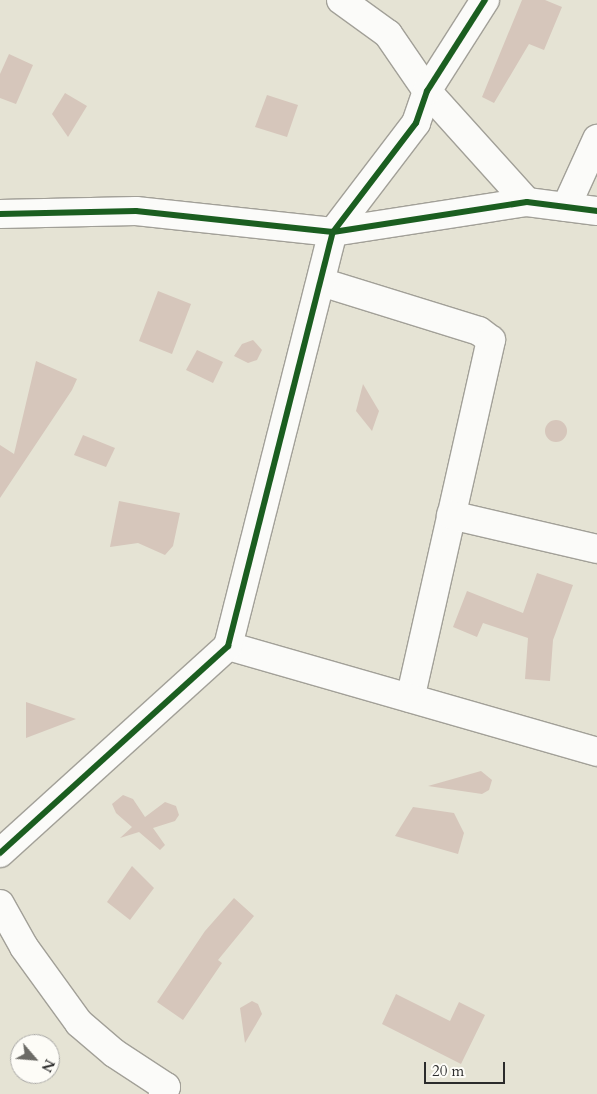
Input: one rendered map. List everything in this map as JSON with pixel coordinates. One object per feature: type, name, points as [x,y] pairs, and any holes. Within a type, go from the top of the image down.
[{"type":"street","points":[[341,0],[388,34],[427,91],[527,202]]},
{"type":"street","points":[[0,853],[228,646],[333,232],[416,123],[427,91],[485,0]]},
{"type":"street","points":[[566,206],[597,139]]},
{"type":"street","points":[[0,214],[136,211],[333,232],[527,202],[597,211]]},
{"type":"street","points":[[320,282],[479,331],[491,340],[410,698]]},
{"type":"street","points":[[451,515],[597,549]]},
{"type":"street","points":[[228,646],[410,698],[596,747]]},
{"type":"street","points":[[0,904],[24,947],[78,1023],[114,1053],[170,1092]]},
{"type":"building","points":[[522,0],[545,0],[562,7],[544,50],[529,44],[494,103],[482,97]]},
{"type":"building","points":[[9,54],[33,65],[16,104],[0,98],[0,74]]},
{"type":"building","points":[[65,93],[87,106],[68,137],[52,114]]},
{"type":"building","points":[[267,95],[298,105],[287,137],[255,127]]},
{"type":"building","points":[[158,291],[191,304],[172,354],[139,341]]},
{"type":"building","points":[[253,340],[262,350],[257,360],[248,363],[234,356],[242,344]]},
{"type":"building","points":[[197,350],[223,362],[213,383],[186,370]]},
{"type":"building","points":[[36,361],[77,379],[72,390],[0,498],[0,445],[14,454]]},
{"type":"building","points":[[363,384],[379,411],[372,431],[356,411]]},
{"type":"building","points":[[556,420],[564,423],[567,431],[564,439],[556,442],[548,439],[545,431],[548,423]]},
{"type":"building","points":[[83,435],[115,448],[106,467],[74,455]]},
{"type":"building","points":[[119,501],[180,513],[173,546],[165,555],[138,543],[110,547]]},
{"type":"building","points":[[537,573],[573,585],[553,640],[550,681],[525,679],[528,638],[483,623],[477,637],[453,627],[467,591],[523,613]]},
{"type":"building","points":[[26,702],[76,719],[26,738]]},
{"type":"building","points":[[481,771],[492,780],[489,790],[482,794],[428,786]]},
{"type":"building","points":[[123,795],[133,799],[145,817],[165,802],[176,806],[179,815],[175,821],[153,828],[165,845],[160,850],[139,832],[120,838],[132,827],[116,813],[112,804]]},
{"type":"building","points":[[413,807],[454,813],[464,833],[458,854],[395,836]]},
{"type":"building","points":[[132,866],[154,888],[130,920],[107,902]]},
{"type":"building","points":[[234,898],[254,916],[218,960],[222,963],[183,1020],[157,1002],[205,931]]},
{"type":"building","points":[[396,994],[450,1021],[459,1002],[485,1015],[461,1064],[382,1024]]},
{"type":"building","points":[[252,1001],[258,1004],[262,1014],[245,1043],[240,1008]]},
{"type":"cycle path","points":[[0,853],[228,646],[333,232],[416,123],[427,91],[485,0]]},
{"type":"cycle path","points":[[0,214],[136,211],[333,232],[527,202],[597,211]]}]
